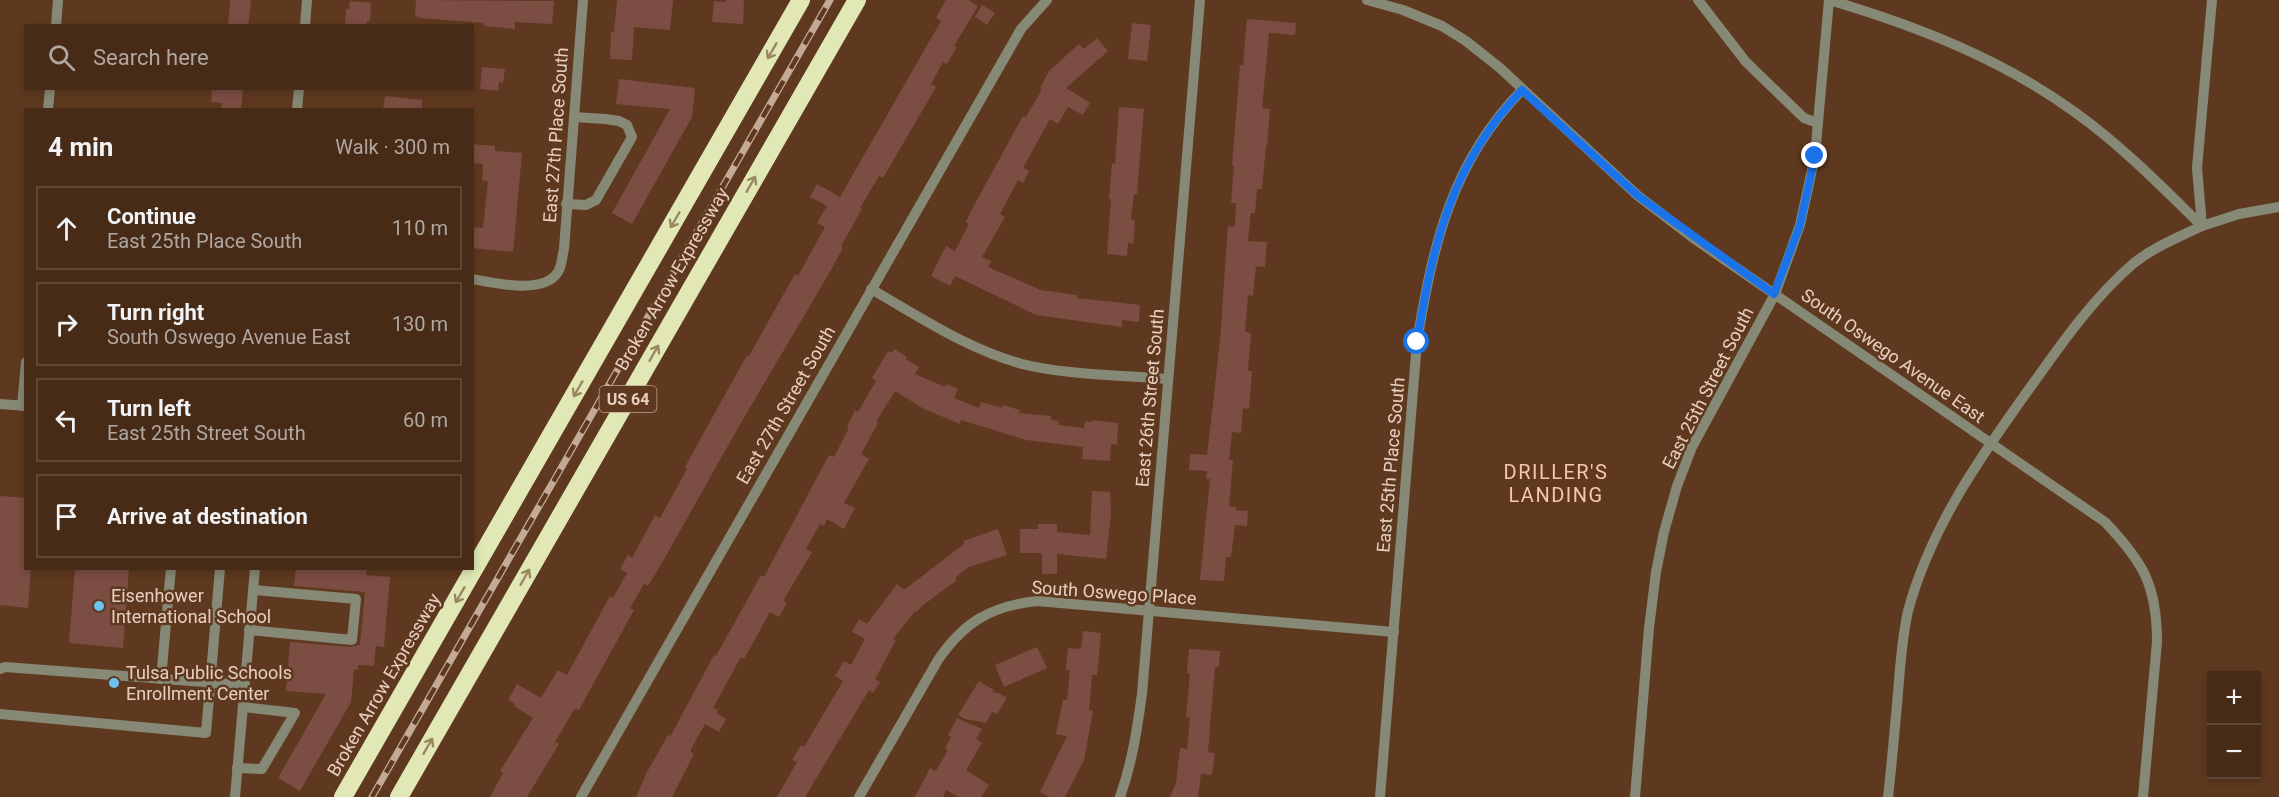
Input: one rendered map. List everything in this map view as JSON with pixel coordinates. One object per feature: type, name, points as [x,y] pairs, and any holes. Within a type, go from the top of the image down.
[{"type":"highway","name":"Broken Arrow Expressway","points":[[344,797],[801,0]]},
{"type":"highway","name":"Broken Arrow Expressway","points":[[399,797],[857,0]]},
{"type":"street","points":[[56,24],[58,0]]},
{"type":"street","points":[[305,24],[307,0]]},
{"type":"street","name":"East 27th Place South","points":[[474,279],[530,286],[551,279],[559,271],[564,249],[583,0]]},
{"type":"street","name":"East 27th Street South","points":[[581,797],[1021,29],[1047,0]]},
{"type":"street","name":"East 26th Street South","points":[[1120,797],[1135,742],[1142,694],[1200,0]]},
{"type":"street","name":"South Oswego Avenue East","points":[[1367,0],[1403,10],[1442,26],[1466,41],[1500,68],[1637,195],[1774,294],[2105,522],[2140,562],[2152,590],[2157,616],[2157,642],[2143,797]]},
{"type":"street","points":[[1698,0],[1746,62],[1804,118],[1818,123]]},
{"type":"street","points":[[1829,0],[1913,27],[2018,75],[2077,113],[2109,139],[2202,226]]},
{"type":"street","name":"East 25th Street South","points":[[1635,797],[1656,572],[1677,486],[1698,436],[1774,294],[1800,225],[1815,156],[1829,0]]},
{"type":"street","points":[[2202,226],[2197,168],[2212,0]]},
{"type":"street","points":[[48,108],[50,90]]},
{"type":"street","points":[[297,108],[299,90]]},
{"type":"street","name":"East 25th Place South","points":[[1380,797],[1417,342],[1427,281],[1440,227],[1463,172],[1488,130],[1522,90]]},
{"type":"street","points":[[566,204],[586,205],[596,200],[632,137],[627,125],[619,121],[574,117]]},
{"type":"street","points":[[1888,797],[1900,662],[1908,612],[1936,533],[1965,481],[2066,338],[2135,262],[2166,243],[2202,226],[2239,214],[2279,207]]},
{"type":"street","points":[[871,289],[961,341],[1023,364],[1168,379]]},
{"type":"street","points":[[0,404],[24,406]]},
{"type":"street","points":[[161,679],[171,570]]},
{"type":"street","points":[[0,714],[206,733],[220,570]]},
{"type":"street","points":[[235,797],[255,570]]},
{"type":"street","points":[[249,630],[352,640],[356,599],[253,590]]},
{"type":"street","name":"South Oswego Place","points":[[859,797],[938,660],[952,640],[978,618],[1000,608],[1018,603],[1037,602],[1394,632]]},
{"type":"street","points":[[0,669],[5,667],[244,685]]},
{"type":"street","points":[[237,768],[262,769],[295,713],[243,707]]},
{"type":"building","points":[[230,0],[251,0],[248,24],[228,24]]},
{"type":"building","points":[[416,0],[554,1],[552,24],[515,22],[515,29],[484,26],[484,23],[421,18],[415,16]]},
{"type":"building","points":[[617,0],[673,0],[670,30],[634,27],[632,60],[610,59],[611,32],[614,32]]},
{"type":"building","points":[[726,0],[744,0],[743,24],[712,22],[714,1],[726,2]]},
{"type":"building","points":[[946,0],[968,0],[978,6],[954,46],[957,47],[947,64],[943,62],[931,84],[936,87],[883,178],[879,176],[860,208],[862,209],[841,246],[843,248],[831,270],[663,561],[648,586],[644,584],[630,608],[634,610],[579,710],[575,708],[555,742],[559,744],[527,797],[490,797],[503,773],[500,771],[533,718],[508,700],[517,684],[541,698],[558,670],[567,675],[610,596],[613,598],[627,573],[620,569],[628,555],[632,558],[655,515],[660,518],[687,469],[685,467],[747,355],[749,356],[795,274],[798,276],[825,227],[817,223],[827,206],[810,197],[817,184],[840,197],[941,21],[936,18]]},
{"type":"building","points":[[350,1],[371,3],[370,21],[367,21],[366,24],[345,24],[346,9],[349,9]]},
{"type":"building","points":[[982,5],[995,13],[987,25],[975,17]]},
{"type":"building","points":[[1247,19],[1296,23],[1295,35],[1269,33],[1262,108],[1270,109],[1267,146],[1262,189],[1257,189],[1255,213],[1251,213],[1248,241],[1267,242],[1265,267],[1256,266],[1253,296],[1248,295],[1245,332],[1251,333],[1248,371],[1252,371],[1249,409],[1243,408],[1241,433],[1232,432],[1229,460],[1233,460],[1229,506],[1236,507],[1236,510],[1248,511],[1247,526],[1235,525],[1231,557],[1226,557],[1224,581],[1200,580],[1210,479],[1206,479],[1207,471],[1189,470],[1190,454],[1207,455],[1220,340],[1228,226],[1235,227],[1236,203],[1231,203],[1234,165],[1232,165],[1240,65],[1243,65]]},
{"type":"building","points":[[1132,23],[1151,25],[1147,61],[1128,59]]},
{"type":"building","points":[[1097,38],[1108,51],[1066,88],[1090,103],[1083,115],[1068,107],[1058,124],[1050,119],[1023,168],[1029,171],[1023,183],[1018,180],[1000,214],[1005,217],[982,257],[991,261],[988,267],[1041,290],[1077,295],[1077,298],[1140,305],[1139,322],[1122,320],[1122,327],[1036,315],[955,276],[950,286],[931,276],[946,246],[955,251],[969,224],[966,222],[972,209],[1023,116],[1026,117],[1042,89],[1040,88],[1049,71],[1079,44],[1084,49]]},
{"type":"building","points":[[482,67],[505,69],[503,83],[499,82],[498,91],[480,89]]},
{"type":"building","points":[[619,79],[695,88],[692,117],[632,224],[612,213],[670,109],[616,104]]},
{"type":"building","points":[[212,90],[243,90],[241,108],[221,108],[222,103],[211,102]]},
{"type":"building","points":[[385,96],[422,100],[422,108],[383,108]]},
{"type":"building","points":[[1119,107],[1144,109],[1137,194],[1134,194],[1131,219],[1135,220],[1133,244],[1128,243],[1127,256],[1107,254],[1111,199],[1109,199],[1112,163],[1115,164]]},
{"type":"building","points":[[474,144],[495,146],[495,151],[522,153],[513,252],[474,248],[474,227],[483,228],[488,181],[482,180],[483,164],[474,163]]},
{"type":"building","points":[[894,349],[919,367],[915,374],[945,387],[946,384],[958,389],[954,398],[979,408],[981,402],[1002,408],[1003,405],[1020,410],[1019,413],[1051,416],[1051,420],[1059,421],[1058,425],[1084,428],[1085,421],[1118,423],[1117,445],[1111,444],[1110,461],[1082,459],[1083,447],[1026,440],[961,420],[960,424],[924,409],[895,391],[876,422],[878,423],[861,454],[869,459],[844,503],[855,508],[844,529],[827,519],[824,526],[820,524],[806,549],[812,552],[783,601],[787,603],[779,617],[770,612],[744,659],[741,657],[713,708],[718,710],[716,713],[726,719],[719,732],[705,724],[691,749],[694,754],[672,797],[636,797],[647,772],[668,735],[670,737],[714,655],[716,656],[761,575],[764,577],[829,455],[834,457],[849,428],[847,427],[855,410],[858,412],[876,381],[872,378],[888,351],[892,353]]},
{"type":"building","points":[[1092,491],[1110,492],[1111,513],[1106,559],[1057,554],[1057,574],[1042,574],[1042,553],[1020,553],[1020,529],[1038,529],[1038,524],[1057,524],[1057,532],[1090,535]]},
{"type":"building","points":[[0,496],[24,498],[24,570],[31,570],[28,608],[0,605]]},
{"type":"building","points":[[998,529],[1007,555],[969,567],[955,578],[957,580],[917,612],[915,611],[893,639],[896,640],[875,679],[880,682],[873,693],[869,690],[805,797],[777,797],[797,762],[792,760],[801,745],[804,747],[843,681],[835,676],[844,661],[851,665],[865,639],[852,632],[859,619],[867,624],[897,584],[904,590],[964,544],[963,541]]},
{"type":"building","name":"Eisenhower International School","points":[[75,570],[129,570],[123,648],[69,643]]},
{"type":"building","points":[[296,570],[367,570],[366,575],[390,577],[384,647],[376,646],[374,666],[358,665],[358,670],[354,669],[351,702],[300,791],[278,778],[326,694],[286,691],[290,642],[351,647],[360,645],[365,592],[294,586]]},
{"type":"building","points":[[1083,631],[1101,633],[1097,675],[1092,675],[1089,710],[1093,711],[1084,760],[1065,797],[1050,797],[1040,792],[1067,736],[1056,734],[1063,700],[1067,700],[1070,670],[1066,670],[1068,648],[1081,649]]},
{"type":"building","points":[[1037,647],[1047,668],[1004,687],[995,665]]},
{"type":"building","points":[[1189,649],[1220,651],[1219,667],[1215,667],[1208,752],[1215,753],[1212,775],[1201,774],[1198,797],[1170,797],[1176,783],[1180,748],[1187,749],[1190,718],[1186,717],[1190,673],[1187,673]]},
{"type":"building","points":[[979,681],[995,691],[991,692],[999,693],[1007,698],[997,714],[992,712],[986,723],[965,719],[958,715]]},
{"type":"building","points":[[957,718],[982,729],[976,739],[982,743],[966,770],[989,785],[981,797],[959,797],[946,790],[943,797],[915,797],[930,768],[936,771],[948,750],[945,748],[951,737],[948,735]]},
{"type":"railway","points":[[372,797],[830,0]]},
{"type":"place","name":"Eisenhower International School","points":[[99,606]]},
{"type":"place","name":"Tulsa Public Schools Enrollment Center","points":[[114,683]]},
{"type":"district","name":"DRILLER'S LANDING","points":[[1556,484]]},
{"type":"route","points":[[1417,342],[1427,281],[1440,227],[1463,172],[1488,130],[1522,90],[1637,195],[1696,240],[1774,294],[1800,225],[1815,156]]}]
